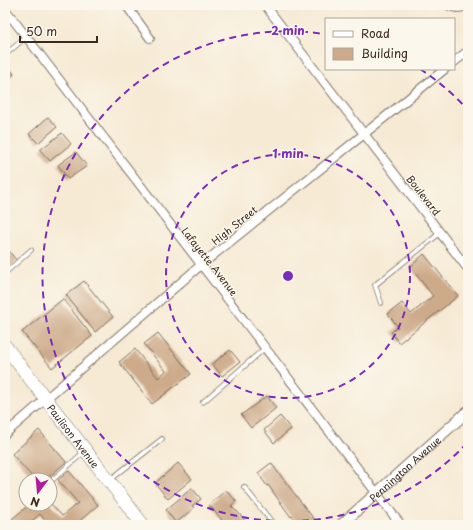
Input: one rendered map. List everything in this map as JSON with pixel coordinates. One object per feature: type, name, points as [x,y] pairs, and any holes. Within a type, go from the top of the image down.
[{"type":"main road","name":"Paulison Avenue","points":[[5,346],[143,525]]},
{"type":"street","points":[[126,5],[150,38]]},
{"type":"street","name":"Boulevard","points":[[265,5],[468,269]]},
{"type":"street","points":[[448,5],[453,8],[459,8],[466,5]]},
{"type":"street","name":"Lafayette Avenue","points":[[5,9],[401,525]]},
{"type":"street","points":[[455,61],[468,51]]},
{"type":"street","name":"High Street","points":[[5,434],[200,265],[444,70]]},
{"type":"street","name":"Pennington Avenue","points":[[341,525],[468,411]]},
{"type":"lane","points":[[5,55],[26,36]]},
{"type":"lane","points":[[381,303],[375,285],[440,233]]},
{"type":"lane","points":[[5,273],[31,250]]},
{"type":"lane","points":[[203,402],[265,348]]},
{"type":"lane","points":[[109,480],[162,438]]},
{"type":"lane","points":[[58,475],[86,451]]},
{"type":"lane","points":[[244,487],[274,525]]},
{"type":"building","points":[[5,63],[14,74],[5,81]]},
{"type":"building","points":[[48,117],[57,127],[38,143],[29,134]]},
{"type":"building","points":[[62,133],[71,144],[50,161],[40,150]]},
{"type":"building","points":[[76,152],[87,166],[68,179],[58,165]]},
{"type":"building","points":[[8,250],[17,261],[5,271],[5,252]]},
{"type":"building","points":[[424,254],[458,296],[399,343],[391,332],[398,327],[388,314],[402,303],[411,314],[433,296],[410,267]]},
{"type":"building","points":[[84,281],[113,317],[95,332],[66,295]]},
{"type":"building","points":[[63,299],[92,336],[52,368],[22,332]]},
{"type":"building","points":[[158,333],[191,374],[152,404],[119,362],[135,349],[158,378],[166,371],[144,344]]},
{"type":"building","points":[[230,350],[240,362],[222,376],[212,364]]},
{"type":"building","points":[[267,396],[276,408],[251,428],[241,415]]},
{"type":"building","points":[[280,416],[291,429],[274,443],[264,430]]},
{"type":"building","points":[[39,430],[66,462],[54,472],[28,472],[12,454]]},
{"type":"building","points":[[178,463],[192,479],[168,499],[155,483]]},
{"type":"building","points":[[271,463],[317,523],[314,525],[288,525],[295,520],[292,516],[291,517],[258,473]]},
{"type":"building","points":[[69,471],[98,505],[75,525],[49,525],[40,514],[27,525],[17,525],[12,519],[20,512],[58,512],[62,516],[78,503],[58,480]]},
{"type":"building","points":[[192,488],[201,499],[192,506],[194,508],[176,523],[166,510]]},
{"type":"building","points":[[226,490],[236,501],[231,506],[248,525],[216,525],[222,520],[209,505]]}]
